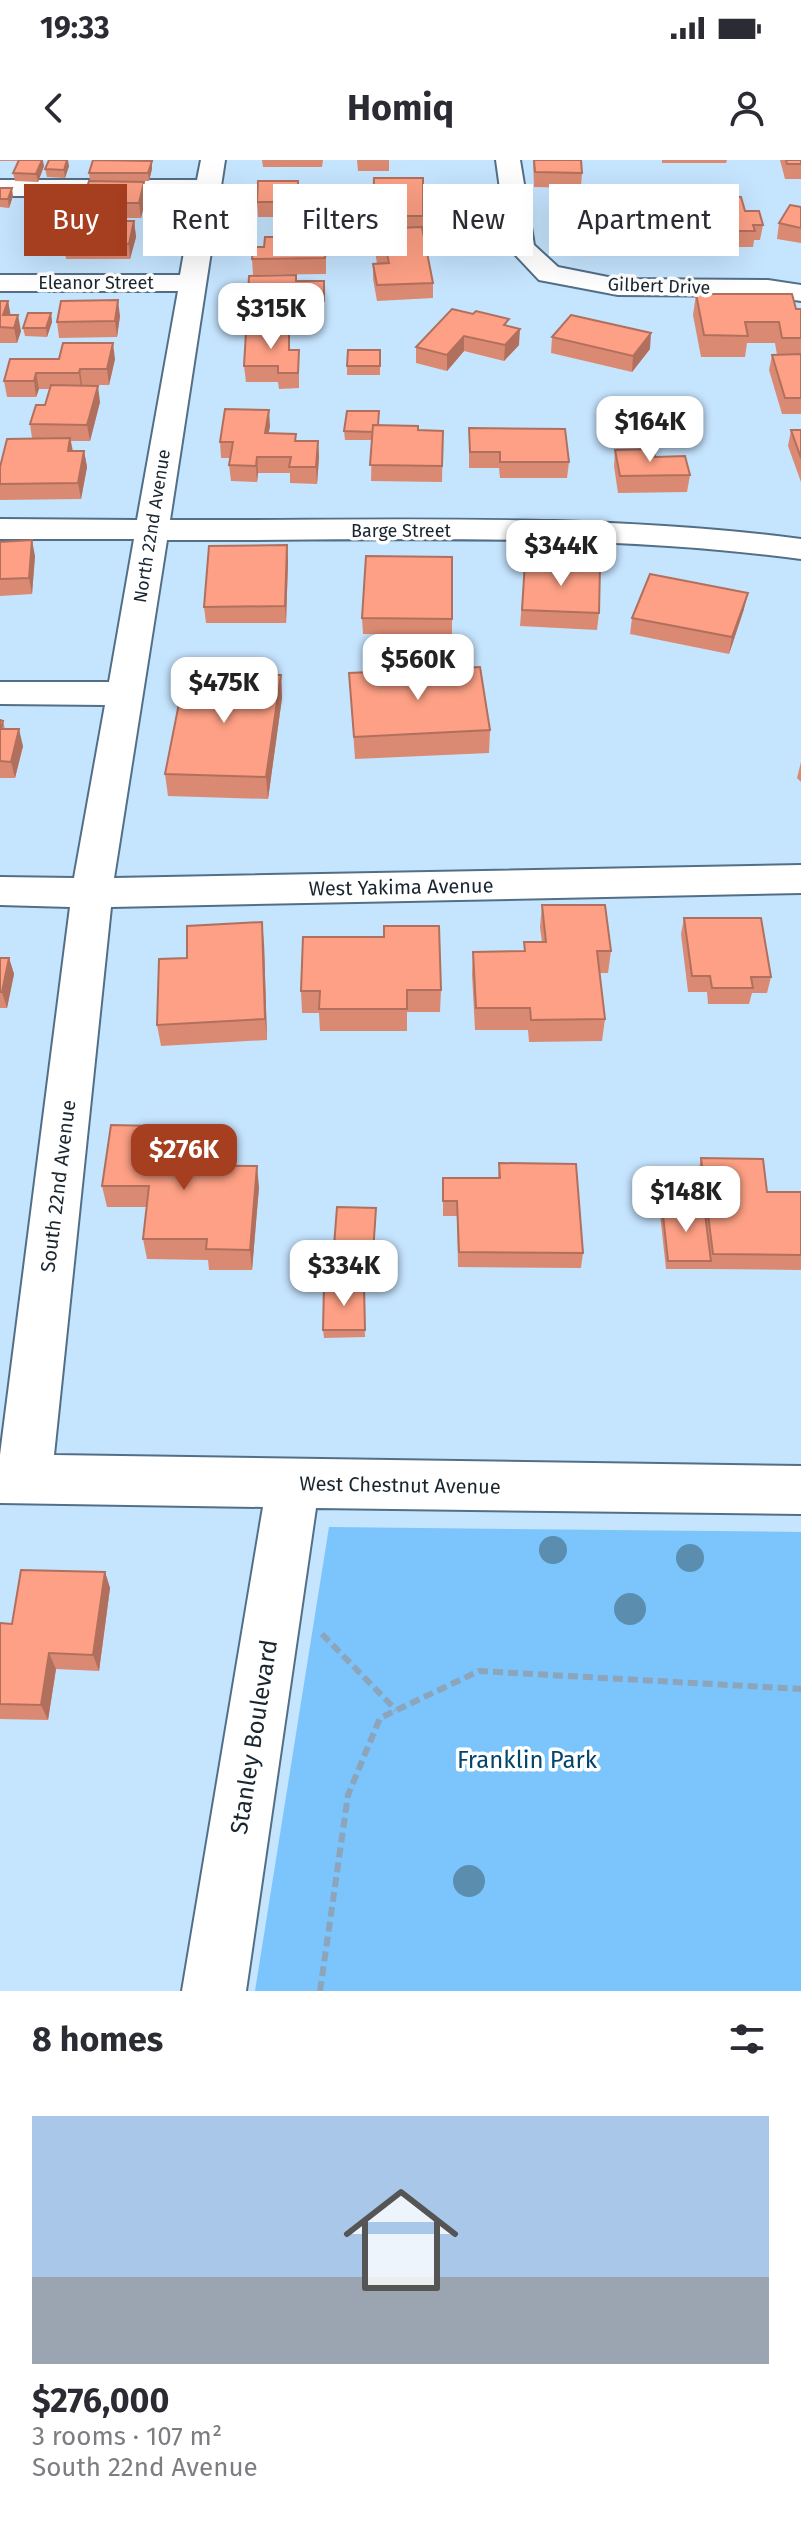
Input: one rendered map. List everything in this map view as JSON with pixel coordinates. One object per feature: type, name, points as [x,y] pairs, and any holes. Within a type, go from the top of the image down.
[{"type":"street","name":"Gilbert Drive","points":[[508,160],[521,247],[549,274],[618,287],[768,288],[801,293]]},
{"type":"street","points":[[0,188],[210,174]]},
{"type":"street","name":"North 22nd Avenue","points":[[92,893],[210,174]]},
{"type":"street","name":"Eleanor Street","points":[[0,283],[193,283]]},
{"type":"street","name":"Barge Street","points":[[0,529],[583,532],[718,538],[801,549]]},
{"type":"street","points":[[0,693],[125,694]]},
{"type":"street","name":"West Yakima Avenue","points":[[0,891],[92,893],[801,879]]},
{"type":"street","name":"South 22nd Avenue","points":[[12,1479],[92,893]]},
{"type":"street","name":"West Chestnut Avenue","points":[[12,1479],[801,1490]]},
{"type":"street","name":"Stanley Boulevard","points":[[214,1991],[293,1484]]},
{"type":"path","points":[[277,1588],[396,1710]]},
{"type":"path","points":[[320,1991],[348,1795],[380,1718],[479,1671],[801,1689]]},
{"type":"green space","name":"Franklin Park","points":[[329,1527],[801,1532],[801,1991],[255,1991]]},
{"type":"building","points":[[19,160],[42,160],[36,174],[13,173]]},
{"type":"building","points":[[49,160],[67,160],[64,170],[45,169]]},
{"type":"building","points":[[93,160],[152,161],[148,173],[89,173]]},
{"type":"building","points":[[534,160],[581,160],[582,173],[535,172]]},
{"type":"building","points":[[786,160],[801,160],[801,164],[787,164]]},
{"type":"building","points":[[374,178],[423,178],[423,216],[407,216],[407,184],[374,184]]},
{"type":"building","points":[[89,181],[144,182],[139,203],[127,203],[127,184],[88,184]]},
{"type":"building","points":[[258,181],[298,181],[298,184],[273,184],[273,202],[257,202]]},
{"type":"building","points":[[0,188],[12,188],[8,199],[0,199]]},
{"type":"building","points":[[739,197],[745,211],[759,211],[763,225],[753,225],[755,231],[739,231]]},
{"type":"building","points":[[790,205],[801,207],[801,228],[779,223]]},
{"type":"building","points":[[127,221],[134,221],[129,244]]},
{"type":"building","points":[[422,227],[423,256],[428,256],[433,283],[377,285],[373,264],[389,263],[387,256],[407,256],[407,228]]},
{"type":"building","points":[[265,237],[273,237],[273,256],[325,258],[252,259],[252,256],[257,256],[257,247],[264,247]]},
{"type":"building","points":[[296,275],[296,281],[324,281],[324,301],[297,301],[297,313],[258,313],[259,295],[248,295],[249,276]]},
{"type":"building","points":[[696,294],[792,294],[796,309],[801,309],[801,338],[782,338],[779,322],[745,322],[748,336],[704,335]]},
{"type":"building","points":[[118,300],[115,321],[57,322],[61,301]]},
{"type":"building","points":[[0,301],[8,301],[3,315],[18,315],[14,328],[0,327]]},
{"type":"building","points":[[452,309],[509,319],[504,325],[520,329],[505,345],[464,336],[447,355],[416,347]]},
{"type":"building","points":[[28,313],[51,313],[46,328],[23,328]]},
{"type":"building","points":[[571,315],[651,333],[633,356],[552,337]]},
{"type":"building","points":[[289,331],[289,350],[299,350],[298,373],[278,373],[278,366],[244,366],[246,332]]},
{"type":"building","points":[[63,343],[113,343],[107,369],[80,369],[79,373],[36,373],[34,381],[4,381],[10,359],[59,359]]},
{"type":"building","points":[[348,350],[380,350],[380,366],[347,366]]},
{"type":"building","points":[[801,354],[801,398],[785,398],[772,355]]},
{"type":"building","points":[[51,385],[98,386],[87,425],[30,424],[36,405],[45,405]]},
{"type":"building","points":[[225,409],[269,410],[265,433],[296,434],[295,441],[318,441],[316,467],[289,467],[291,457],[257,457],[256,466],[229,465],[233,442],[220,442]]},
{"type":"building","points":[[347,411],[379,411],[378,425],[373,425],[373,432],[344,431]]},
{"type":"building","points":[[373,425],[418,426],[418,430],[443,431],[442,466],[370,465]]},
{"type":"building","points":[[469,428],[565,429],[569,462],[500,462],[500,452],[470,452]]},
{"type":"building","points":[[791,430],[801,430],[801,458]]},
{"type":"building","points":[[70,438],[68,451],[84,451],[78,483],[0,484],[0,467],[7,439]]},
{"type":"building","points":[[653,449],[655,457],[685,456],[690,475],[620,476],[615,450]]},
{"type":"building","points":[[32,540],[29,578],[0,579],[0,542]]},
{"type":"building","points":[[287,545],[285,606],[204,607],[209,546]]},
{"type":"building","points":[[366,556],[452,557],[452,619],[362,618]]},
{"type":"building","points":[[525,562],[600,566],[599,613],[522,610]]},
{"type":"building","points":[[650,574],[748,593],[732,637],[632,618]]},
{"type":"building","points":[[480,667],[490,730],[354,737],[349,673]]},
{"type":"building","points":[[185,673],[281,675],[266,777],[165,774]]},
{"type":"building","points":[[0,720],[3,721],[1,729],[19,729],[11,762],[0,761]]},
{"type":"building","points":[[542,905],[605,905],[611,951],[597,951],[605,1019],[531,1020],[530,1008],[476,1008],[473,952],[525,951],[524,942],[546,942]]},
{"type":"building","points":[[684,918],[761,918],[771,977],[751,977],[753,988],[712,988],[710,976],[692,976]]},
{"type":"building","points":[[262,922],[265,1019],[157,1025],[159,959],[187,958],[187,926]]},
{"type":"building","points":[[384,926],[439,926],[441,990],[407,990],[407,1009],[319,1009],[320,991],[301,991],[303,937],[384,937]]},
{"type":"building","points":[[0,958],[9,958],[2,992],[0,992]]},
{"type":"building","points":[[111,1125],[156,1126],[151,1165],[257,1166],[250,1250],[206,1249],[207,1239],[143,1239],[149,1186],[102,1186]]},
{"type":"building","points":[[701,1158],[763,1159],[767,1192],[801,1192],[801,1255],[713,1254]]},
{"type":"building","points":[[499,1163],[576,1164],[583,1253],[459,1252],[457,1201],[443,1201],[443,1178],[500,1178]]},
{"type":"building","points":[[662,1206],[704,1206],[711,1261],[668,1261]]},
{"type":"building","points":[[337,1207],[376,1208],[372,1268],[336,1267],[336,1257],[347,1257],[348,1246],[334,1246]]},
{"type":"building","points":[[324,1285],[364,1285],[365,1330],[323,1330]]},
{"type":"building","points":[[21,1570],[105,1572],[93,1655],[49,1653],[41,1705],[0,1704],[0,1623],[12,1624]]}]
